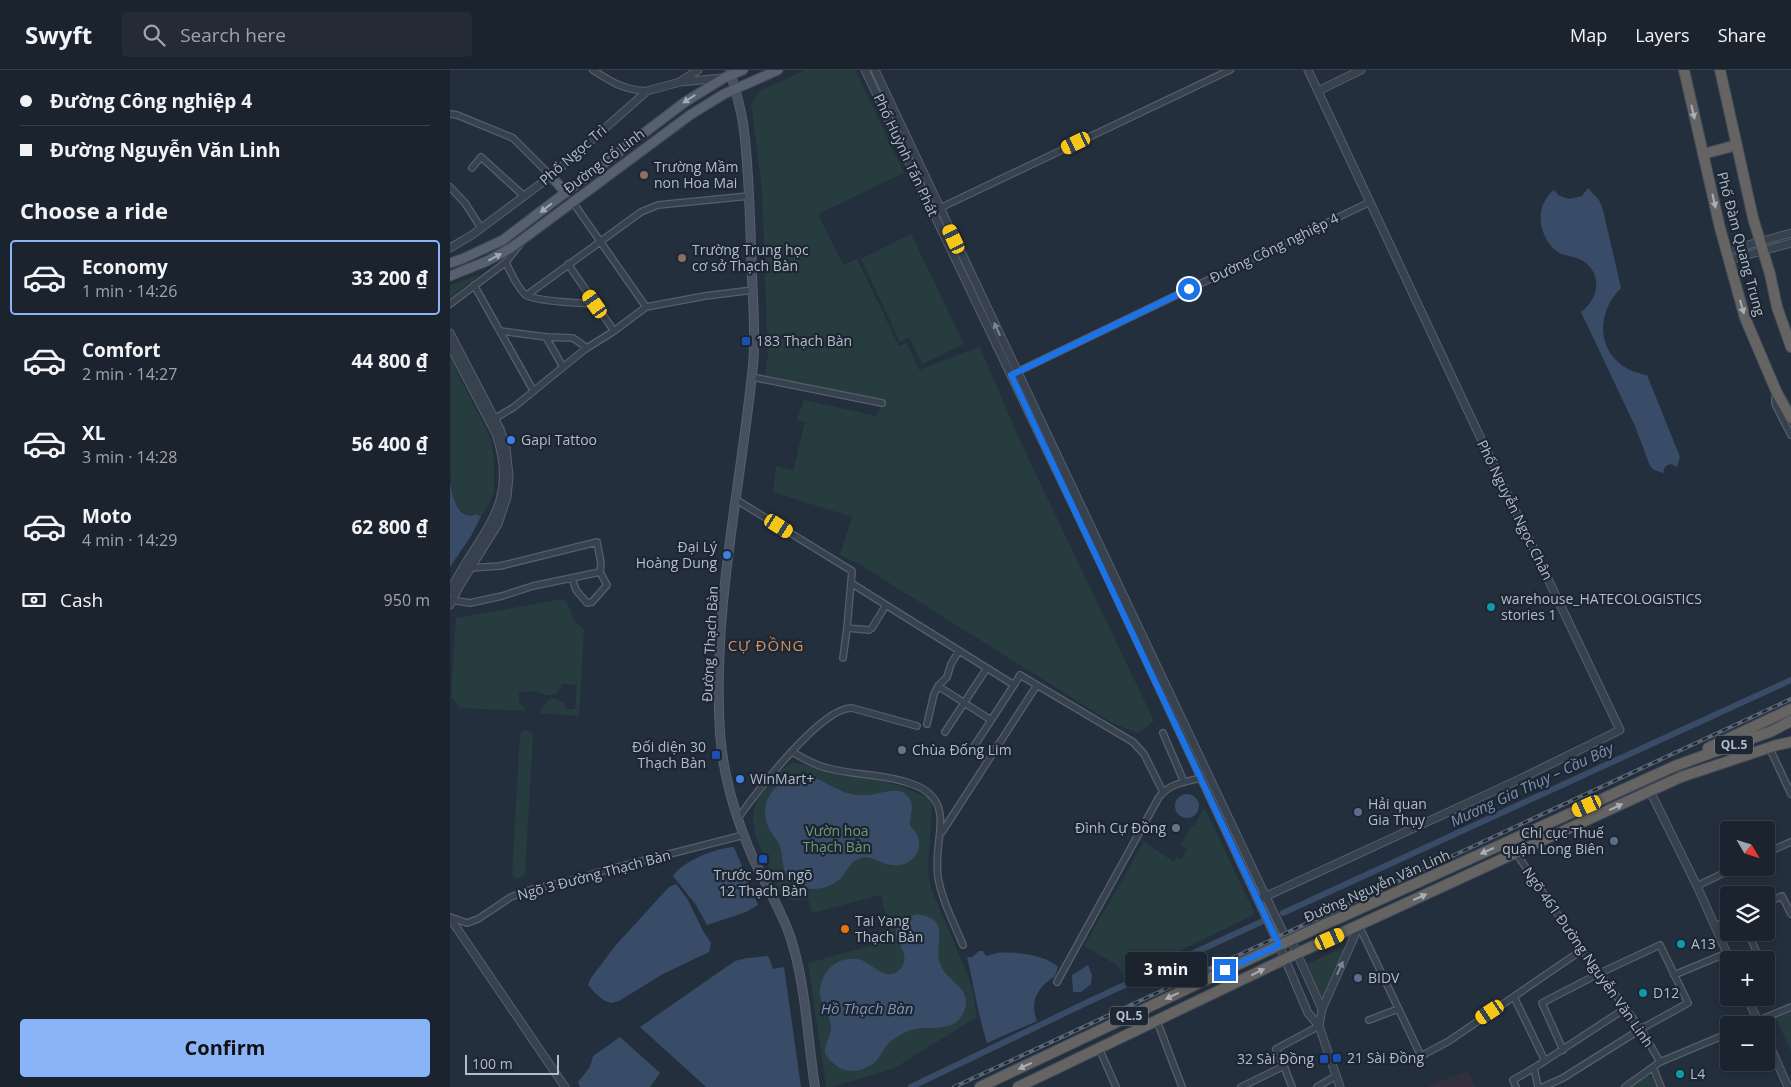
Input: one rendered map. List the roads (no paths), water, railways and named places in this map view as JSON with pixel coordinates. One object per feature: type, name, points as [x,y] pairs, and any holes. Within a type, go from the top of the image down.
[{"type":"highway","name":"Phố Đàm Quang Trung","points":[[1684,70],[1728,255],[1746,318],[1777,393],[1791,418]]},
{"type":"highway","name":"Phố Đàm Quang Trung","points":[[1720,70],[1761,246],[1777,307],[1791,348]]},
{"type":"highway","points":[[1703,154],[1737,145]]},
{"type":"highway","points":[[1675,766],[1693,755],[1791,709]]},
{"type":"highway","name":"Đường Nguyễn Văn Linh","points":[[980,1087],[1279,945],[1675,766],[1772,731],[1791,721]]},
{"type":"highway","name":"Đường Nguyễn Văn Linh","points":[[1018,1087],[1285,959],[1681,777],[1769,747],[1791,742]]},
{"type":"highway","points":[[1394,894],[1399,906]]},
{"type":"main road","name":"Đường Cổ Linh","points":[[450,262],[477,253],[503,240],[685,102],[728,74],[743,70]]},
{"type":"main road","name":"Đường Cổ Linh","points":[[450,276],[487,261],[511,248],[690,115],[724,94],[778,70]]},
{"type":"main road","name":"Đường Thạch Bàn","points":[[728,74],[740,103],[744,131],[749,196],[754,362],[725,587],[718,688],[720,735],[728,780],[738,818],[795,952],[804,1004],[814,1087]]},
{"type":"main road","points":[[551,176],[566,193]]},
{"type":"street","points":[[593,70],[617,86],[647,92]]},
{"type":"street","name":"Phố Ngọc Trì","points":[[450,248],[481,228],[551,176],[647,92],[680,82],[698,70]]},
{"type":"street","name":"Phố Huỳnh Tấn Phát","points":[[865,70],[936,210],[1158,679],[1284,934],[1291,940],[1322,1009]]},
{"type":"street","name":"Phố Huỳnh Tấn Phát","points":[[875,70],[936,210]]},
{"type":"street","points":[[936,210],[1230,70]]},
{"type":"street","name":"Phố Nguyễn Ngọc Chân","points":[[1266,897],[1511,784],[1620,730],[1308,70]]},
{"type":"street","points":[[1318,91],[1361,70]]},
{"type":"street","points":[[680,82],[728,74]]},
{"type":"street","points":[[450,114],[500,131],[513,138],[551,176]]},
{"type":"street","points":[[472,168],[481,157],[524,196]]},
{"type":"street","points":[[450,187],[465,204],[481,228]]},
{"type":"street","points":[[527,295],[641,212],[658,205],[749,196]]},
{"type":"street","points":[[572,202],[646,307]]},
{"type":"street","name":"Đường Công nghiệp 4","points":[[1014,373],[1370,202]]},
{"type":"street","points":[[1728,255],[1761,246],[1791,233]]},
{"type":"street","points":[[450,304],[506,262],[528,236]]},
{"type":"street","points":[[1761,246],[1791,243]]},
{"type":"street","points":[[506,262],[522,292],[527,295],[556,301],[595,304]]},
{"type":"street","points":[[568,264],[614,331]]},
{"type":"street","points":[[474,285],[533,390]]},
{"type":"street","points":[[493,420],[514,407],[587,348],[646,307],[704,296],[752,290]]},
{"type":"street","points":[[500,331],[546,337],[573,338],[587,348]]},
{"type":"street","points":[[450,333],[493,420],[506,476],[495,522],[450,591]]},
{"type":"street","points":[[546,337],[563,367]]},
{"type":"street","points":[[450,346],[493,420]]},
{"type":"street","points":[[752,377],[882,403]]},
{"type":"street","points":[[1777,393],[1774,401],[1791,434]]},
{"type":"street","points":[[735,499],[852,570],[844,658]]},
{"type":"street","points":[[467,567],[500,566],[597,542],[601,563],[600,572],[607,585],[592,602],[587,603],[576,590],[572,578]]},
{"type":"street","points":[[467,567],[451,602],[470,603],[502,596],[533,586],[600,572]]},
{"type":"street","points":[[851,583],[1014,685]]},
{"type":"street","points":[[846,628],[869,630],[886,605]]},
{"type":"street","points":[[927,724],[932,699],[938,686],[947,677],[951,664],[959,650]]},
{"type":"street","points":[[945,732],[987,668]]},
{"type":"street","points":[[973,748],[1020,674],[1133,742],[1144,754],[1163,792]]},
{"type":"street","name":"Phố Huỳnh Tấn Phát","points":[[1158,679],[1308,1013],[1319,1026]]},
{"type":"street","points":[[939,836],[1037,685]]},
{"type":"street","points":[[938,686],[991,720]]},
{"type":"street","points":[[738,818],[792,752],[835,713],[847,708],[917,726]]},
{"type":"street","points":[[1163,733],[1184,782]]},
{"type":"street","points":[[1769,747],[1791,794]]},
{"type":"street","points":[[792,752],[826,768],[884,776],[929,792],[937,803],[941,823],[937,868],[940,886],[963,945]]},
{"type":"street","points":[[1057,982],[1163,792],[1175,784],[1201,778]]},
{"type":"street","points":[[1650,791],[1727,951]]},
{"type":"street","name":"Ngõ 3 Đường Thạch Bàn","points":[[450,918],[467,923],[478,919],[512,897],[532,889],[744,835]]},
{"type":"street","points":[[1775,849],[1791,842]]},
{"type":"street","name":"Ngõ 461 Đường Nguyễn Văn Linh","points":[[1516,853],[1582,950],[1641,1029],[1660,1062]]},
{"type":"street","points":[[1697,886],[1720,875]]},
{"type":"street","points":[[1775,899],[1782,896],[1791,914]]},
{"type":"street","points":[[1258,900],[1266,897]]},
{"type":"street","points":[[450,918],[565,1087]]},
{"type":"street","points":[[1715,926],[1720,924]]},
{"type":"street","points":[[1359,926],[1421,1056],[1449,1041],[1582,950]]},
{"type":"street","points":[[1340,1087],[1319,1026],[1322,1009],[1359,926]]},
{"type":"street","points":[[1542,1087],[1563,1078],[1641,1029],[1688,1003],[1660,946],[1600,973],[1542,1003],[1563,1050]]},
{"type":"street","points":[[1674,975],[1720,959]]},
{"type":"street","points":[[1514,997],[1545,1061]]},
{"type":"street","points":[[1773,1016],[1791,1007]]},
{"type":"street","points":[[1516,1087],[1513,1080],[1563,1050],[1626,1008]]},
{"type":"street","points":[[1369,1020],[1398,1009]]},
{"type":"street","points":[[1156,1021],[1182,1087]]},
{"type":"street","points":[[1292,1087],[1276,1049],[1319,1026]]},
{"type":"street","points":[[1625,1087],[1660,1062],[1720,1037]]},
{"type":"street","points":[[1099,1048],[1116,1087]]},
{"type":"street","points":[[1775,1057],[1788,1087]]},
{"type":"street","points":[[1241,1087],[1284,1066]]},
{"type":"street","points":[[1653,1067],[1661,1087]]},
{"type":"street","points":[[1534,1068],[1538,1087]]},
{"type":"street","points":[[1317,1087],[1336,1076]]},
{"type":"water","points":[[1588,188],[1599,200],[1603,210],[1621,288],[1611,301],[1605,314],[1603,328],[1605,341],[1610,353],[1619,363],[1631,371],[1647,375],[1680,457],[1677,467],[1671,464],[1668,465],[1664,468],[1664,473],[1654,470],[1650,466],[1635,426],[1581,312],[1587,307],[1595,294],[1596,279],[1594,273],[1583,261],[1561,254],[1555,250],[1549,243],[1542,228],[1541,211],[1548,196],[1554,190],[1558,195],[1569,199],[1582,196]]},
{"type":"water","points":[[450,482],[454,500],[460,511],[465,514],[481,516],[471,536],[450,567]]},
{"type":"water","points":[[802,775],[810,776],[851,794],[865,795],[889,791],[904,793],[912,804],[910,825],[918,837],[919,849],[917,854],[909,862],[898,865],[887,864],[866,857],[861,858],[856,860],[837,881],[823,888],[812,889],[795,883],[786,875],[780,846],[768,826],[765,814],[768,798],[773,791],[786,780]]},
{"type":"water","points":[[1187,794],[1196,797],[1199,806],[1196,815],[1187,818],[1178,815],[1175,806],[1178,797]]},
{"type":"water","points":[[734,847],[758,905],[746,912],[707,925],[696,905],[673,876],[684,865],[700,856]]},
{"type":"water","points":[[676,884],[688,900],[711,943],[709,952],[663,974],[619,1001],[611,1003],[605,1001],[588,985],[591,978],[615,946],[669,887]]},
{"type":"water","name":"Hồ Thạch Bàn","points":[[916,914],[935,921],[938,927],[938,949],[941,966],[964,993],[966,1000],[961,1017],[956,1022],[943,1027],[908,1031],[891,1041],[876,1061],[867,1067],[852,1071],[842,1069],[832,1062],[825,1053],[831,1023],[820,997],[823,978],[831,967],[843,960],[850,959],[862,961],[882,973],[893,974],[898,971],[904,962],[904,954],[897,938],[896,930],[904,919]]},
{"type":"water","points":[[979,951],[983,951],[986,956],[997,953],[1021,953],[1046,959],[1058,967],[1055,976],[1044,985],[1037,995],[1034,1007],[1037,1021],[987,1043],[967,957],[972,957]]},
{"type":"water","points":[[768,956],[773,969],[784,967],[801,1087],[706,1087],[640,1027],[735,961]]},
{"type":"water","points":[[1088,965],[1092,975],[1091,984],[1081,992],[1073,992],[1072,975]]},
{"type":"water","points":[[620,1037],[660,1073],[650,1087],[580,1087],[578,1082],[590,1067],[593,1056]]},
{"type":"waterway","name":"Mương Gia Thụy – Cầu Bây","points":[[1283,913],[1791,680]]},
{"type":"waterway","points":[[911,1087],[1263,921]]},
{"type":"railway","points":[[954,1087],[1791,699]]},
{"type":"place","name":"Trường Mầm non Hoa Mai","points":[[644,175]]},
{"type":"place","name":"Trường Trung học cơ sở Thạch Bàn","points":[[682,258]]},
{"type":"place","name":"183 Thạch Bàn","points":[[746,341]]},
{"type":"place","name":"Gapi Tattoo","points":[[511,440]]},
{"type":"place","name":"Đại Lý Hoàng Dung","points":[[727,555]]},
{"type":"place","name":"warehouse_HATECOLOGISTICS stories 1","points":[[1491,607]]},
{"type":"place","name":"Chùa Đống Lim","points":[[902,750]]},
{"type":"place","name":"Đối diện 30 Thạch Bàn","points":[[716,755]]},
{"type":"place","name":"WinMart+","points":[[740,779]]},
{"type":"place","name":"Hải quan Gia Thụy","points":[[1358,812]]},
{"type":"place","name":"Đình Cự Đồng","points":[[1176,828]]},
{"type":"place","name":"Chi cục Thuế quận Long Biên","points":[[1614,841]]},
{"type":"place","name":"Trước 50m ngõ 12 Thạch Bàn","points":[[763,859]]},
{"type":"place","name":"Tai Yang Thạch Bàn","points":[[845,929]]},
{"type":"place","name":"A13","points":[[1681,944]]},
{"type":"place","name":"BIDV","points":[[1358,978]]},
{"type":"place","name":"D12","points":[[1643,993]]},
{"type":"place","name":"21 Sài Đồng","points":[[1337,1058]]},
{"type":"place","name":"32 Sài Đồng","points":[[1324,1059]]},
{"type":"place","name":"L4","points":[[1680,1074]]},
{"type":"district","name":"CỰ ĐỒNG","points":[[766,646]]},
{"type":"park label","name":"Vườn hoa Thạch Bàn","points":[[837,840]]}]
